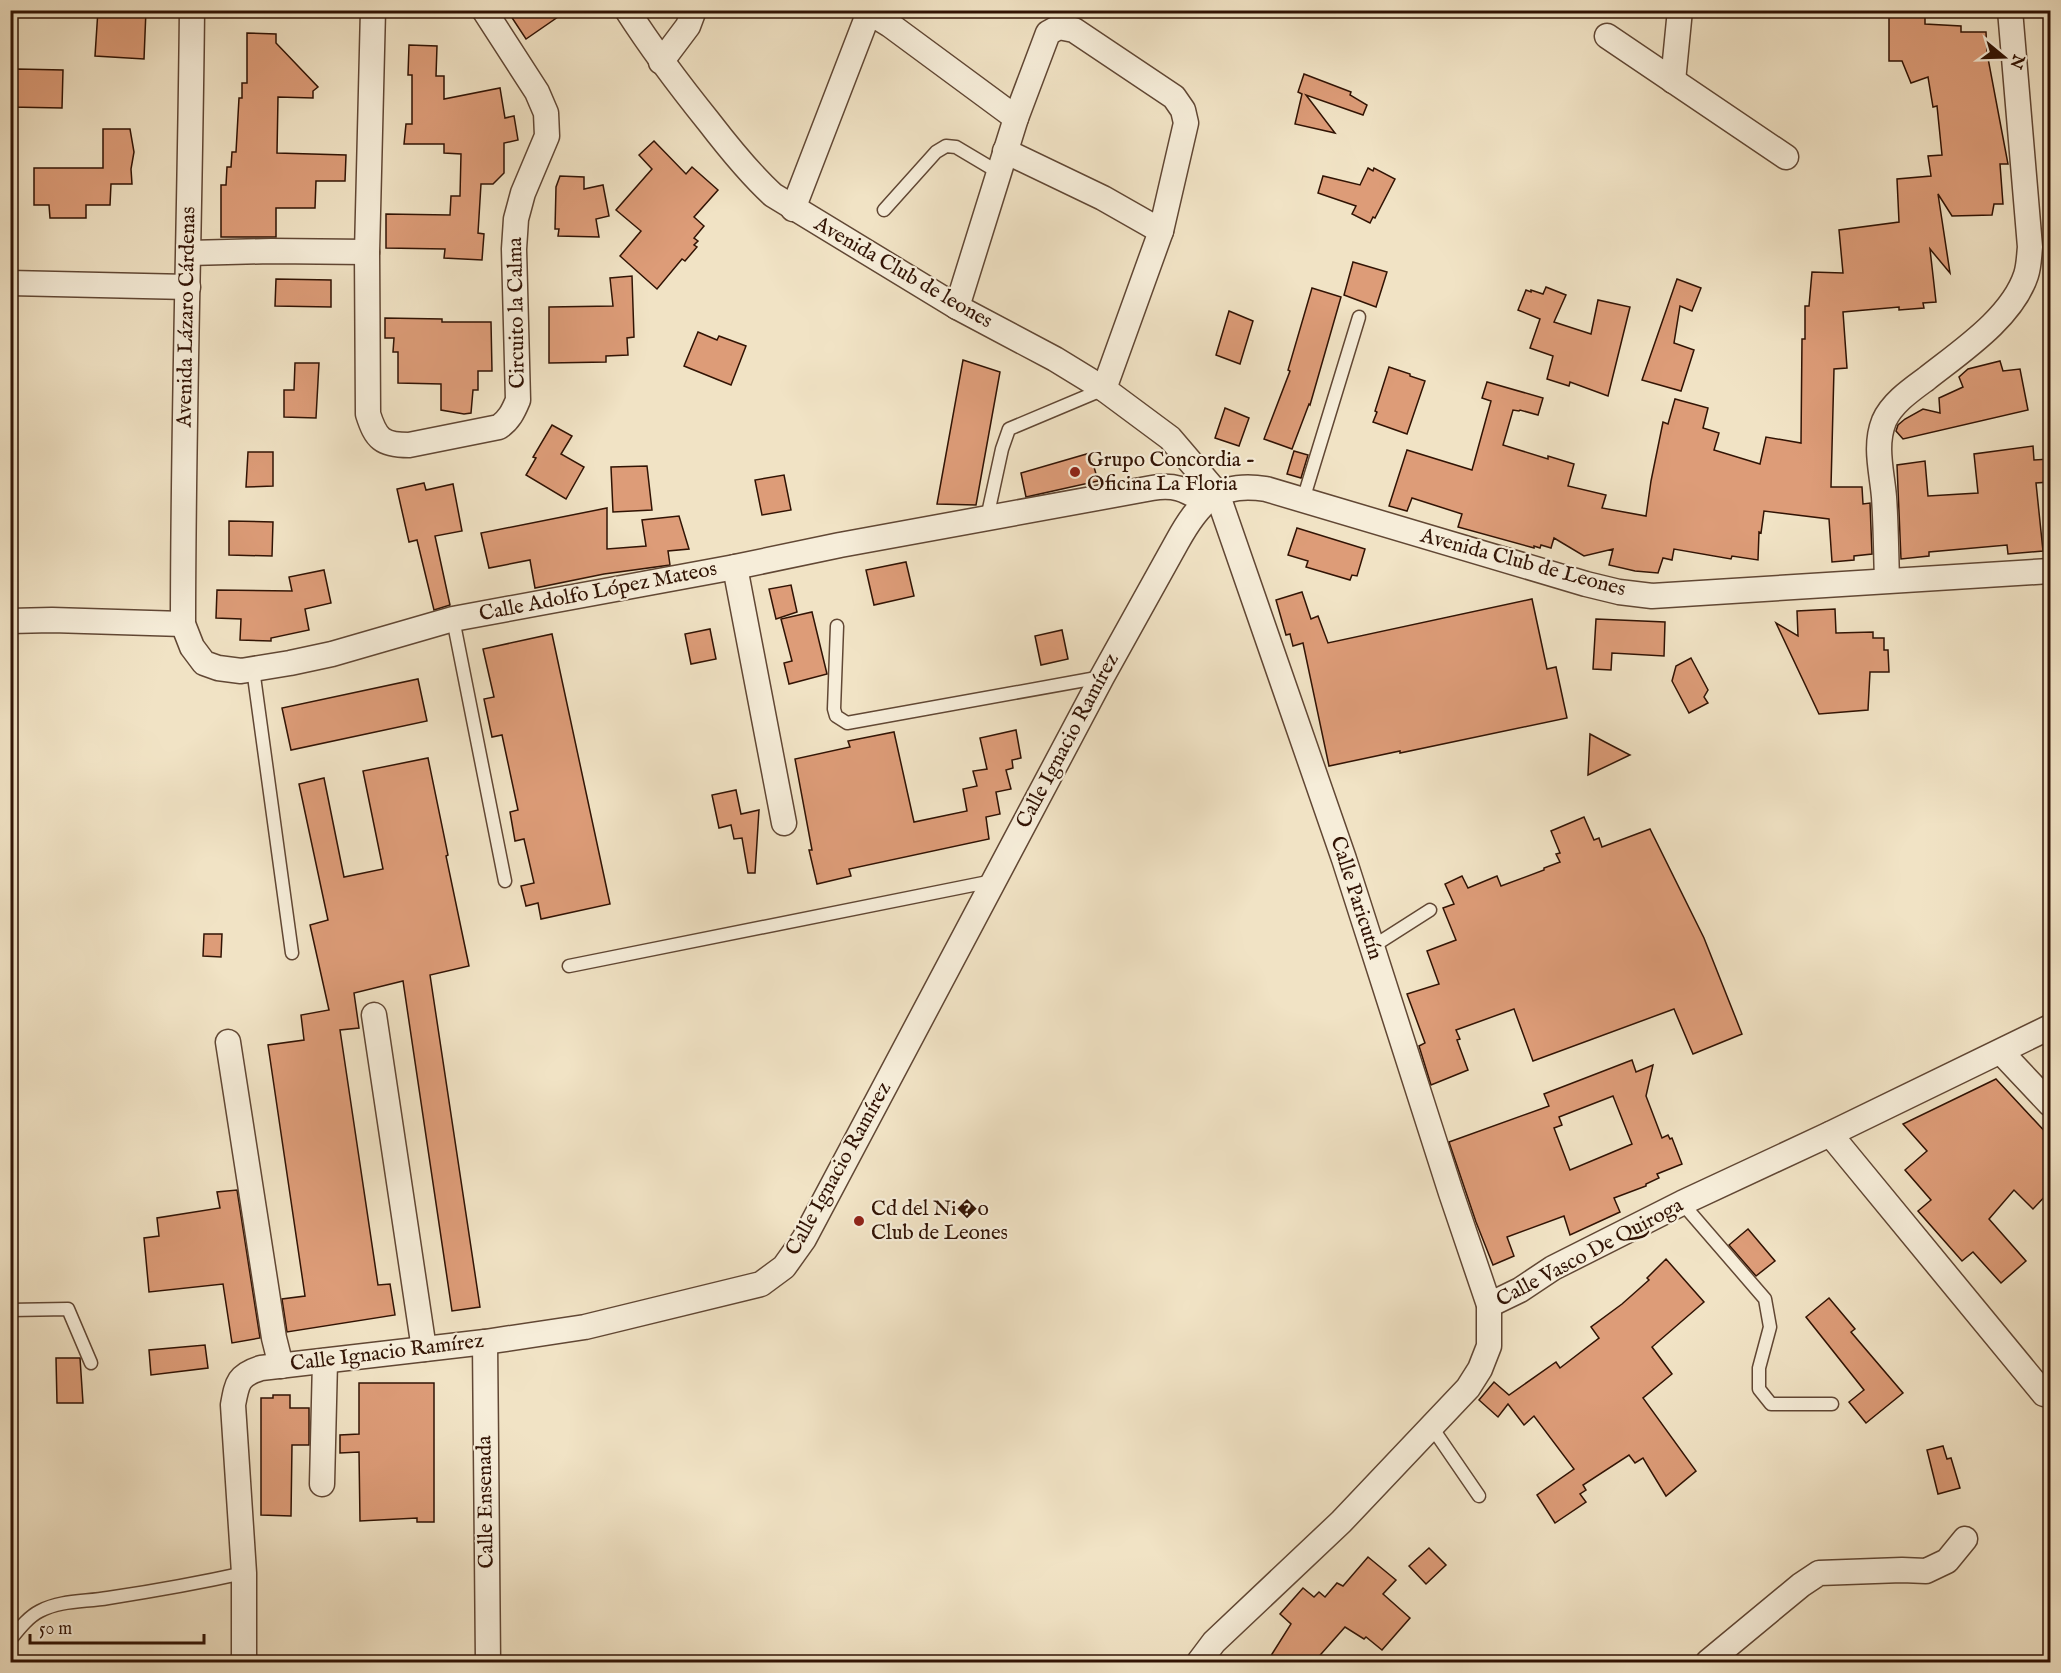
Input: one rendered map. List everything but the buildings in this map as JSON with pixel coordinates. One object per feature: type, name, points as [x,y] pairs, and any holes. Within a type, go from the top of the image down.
[{"type":"street","name":"Avenida Lázaro Cárdenas","points":[[183,624],[183,469],[192,10]]},
{"type":"street","name":"Circuito la Calma","points":[[373,10],[367,252],[368,414],[372,428],[381,441],[394,445],[409,445],[499,427],[507,421],[518,400],[514,249],[516,219],[523,193],[547,136],[546,113],[537,92],[484,10]]},
{"type":"street","name":"Avenida Club de leones","points":[[627,10],[661,62],[756,180],[773,195],[957,307],[1055,359],[1104,389],[1170,438],[1211,497]]},
{"type":"street","points":[[661,62],[688,26],[694,10]]},
{"type":"street","points":[[1673,81],[1680,10]]},
{"type":"street","points":[[1887,580],[1884,497],[1878,448],[1885,420],[1893,408],[1913,389],[1975,341],[2000,316],[2015,297],[2026,275],[2030,248],[2010,10]]},
{"type":"street","points":[[793,208],[869,11],[1016,117]]},
{"type":"street","points":[[957,307],[1001,161],[1048,33],[1059,27],[1074,30],[1174,97],[1183,110],[1186,123],[1161,231],[1104,389]]},
{"type":"street","points":[[1607,36],[1786,158]]},
{"type":"street","points":[[1001,161],[1103,198],[1161,231]]},
{"type":"street","points":[[189,253],[367,252]]},
{"type":"street","points":[[10,283],[188,287]]},
{"type":"street","name":"Calle Adolfo López Mateos","points":[[183,624],[192,647],[204,663],[218,668],[241,671],[332,654],[453,620],[840,545],[1169,485],[1211,497]]},
{"type":"street","name":"Avenida Club de Leones","points":[[1211,497],[1234,487],[1251,486],[1266,489],[1586,584],[1619,592],[1652,596],[2050,571]]},
{"type":"street","name":"Calle Ignacio Ramírez","points":[[244,1662],[244,1573],[233,1405],[240,1379],[248,1372],[281,1366],[484,1342],[585,1326],[761,1284],[784,1267],[804,1239],[1101,677],[1189,519],[1211,497]]},
{"type":"street","name":"Calle Paricutín","points":[[1211,497],[1340,848],[1489,1305]]},
{"type":"street","points":[[735,567],[784,824]]},
{"type":"street","points":[[10,621],[183,624]]},
{"type":"street","points":[[374,1015],[424,1349]]},
{"type":"street","name":"Calle Vasco De Quiroga","points":[[1199,1662],[1215,1642],[1341,1522],[1468,1388],[1480,1369],[1489,1346],[1489,1305],[1520,1290],[1553,1268],[1682,1203],[2050,1027]]},
{"type":"street","points":[[228,1042],[274,1338],[281,1366]]},
{"type":"street","points":[[2001,1052],[2050,1104]]},
{"type":"street","points":[[1830,1134],[2044,1394]]},
{"type":"street","name":"Calle Ensenada","points":[[484,1342],[488,1662]]},
{"type":"street","points":[[322,1484],[325,1361]]},
{"type":"street","points":[[1708,1662],[1801,1585],[1819,1574],[1902,1569],[1926,1571],[1947,1561],[1965,1539]]},
{"type":"lane","points":[[884,210],[936,152],[946,146],[1001,161]]},
{"type":"lane","points":[[1303,500],[1359,317]]},
{"type":"lane","points":[[987,518],[1002,448],[1009,429],[1104,389]]},
{"type":"lane","points":[[453,620],[505,881]]},
{"type":"lane","points":[[837,626],[834,709],[836,716],[847,723],[1101,677]]},
{"type":"lane","points":[[252,669],[292,953]]},
{"type":"lane","points":[[569,966],[994,880]]},
{"type":"lane","points":[[1372,947],[1430,910]]},
{"type":"lane","points":[[1682,1203],[1765,1299],[1770,1327],[1759,1368],[1760,1389],[1771,1404],[1832,1404]]},
{"type":"lane","points":[[10,1310],[68,1309],[91,1363]]},
{"type":"lane","points":[[1431,1426],[1479,1496]]},
{"type":"lane","points":[[10,1640],[21,1625],[39,1611],[61,1603],[165,1589],[244,1573]]},
{"type":"place","name":"Grupo Concordia - Oficina La Floria","points":[[1075,472]]},
{"type":"place","name":"Cd del Ni�o Club de Leones","points":[[859,1221]]}]
